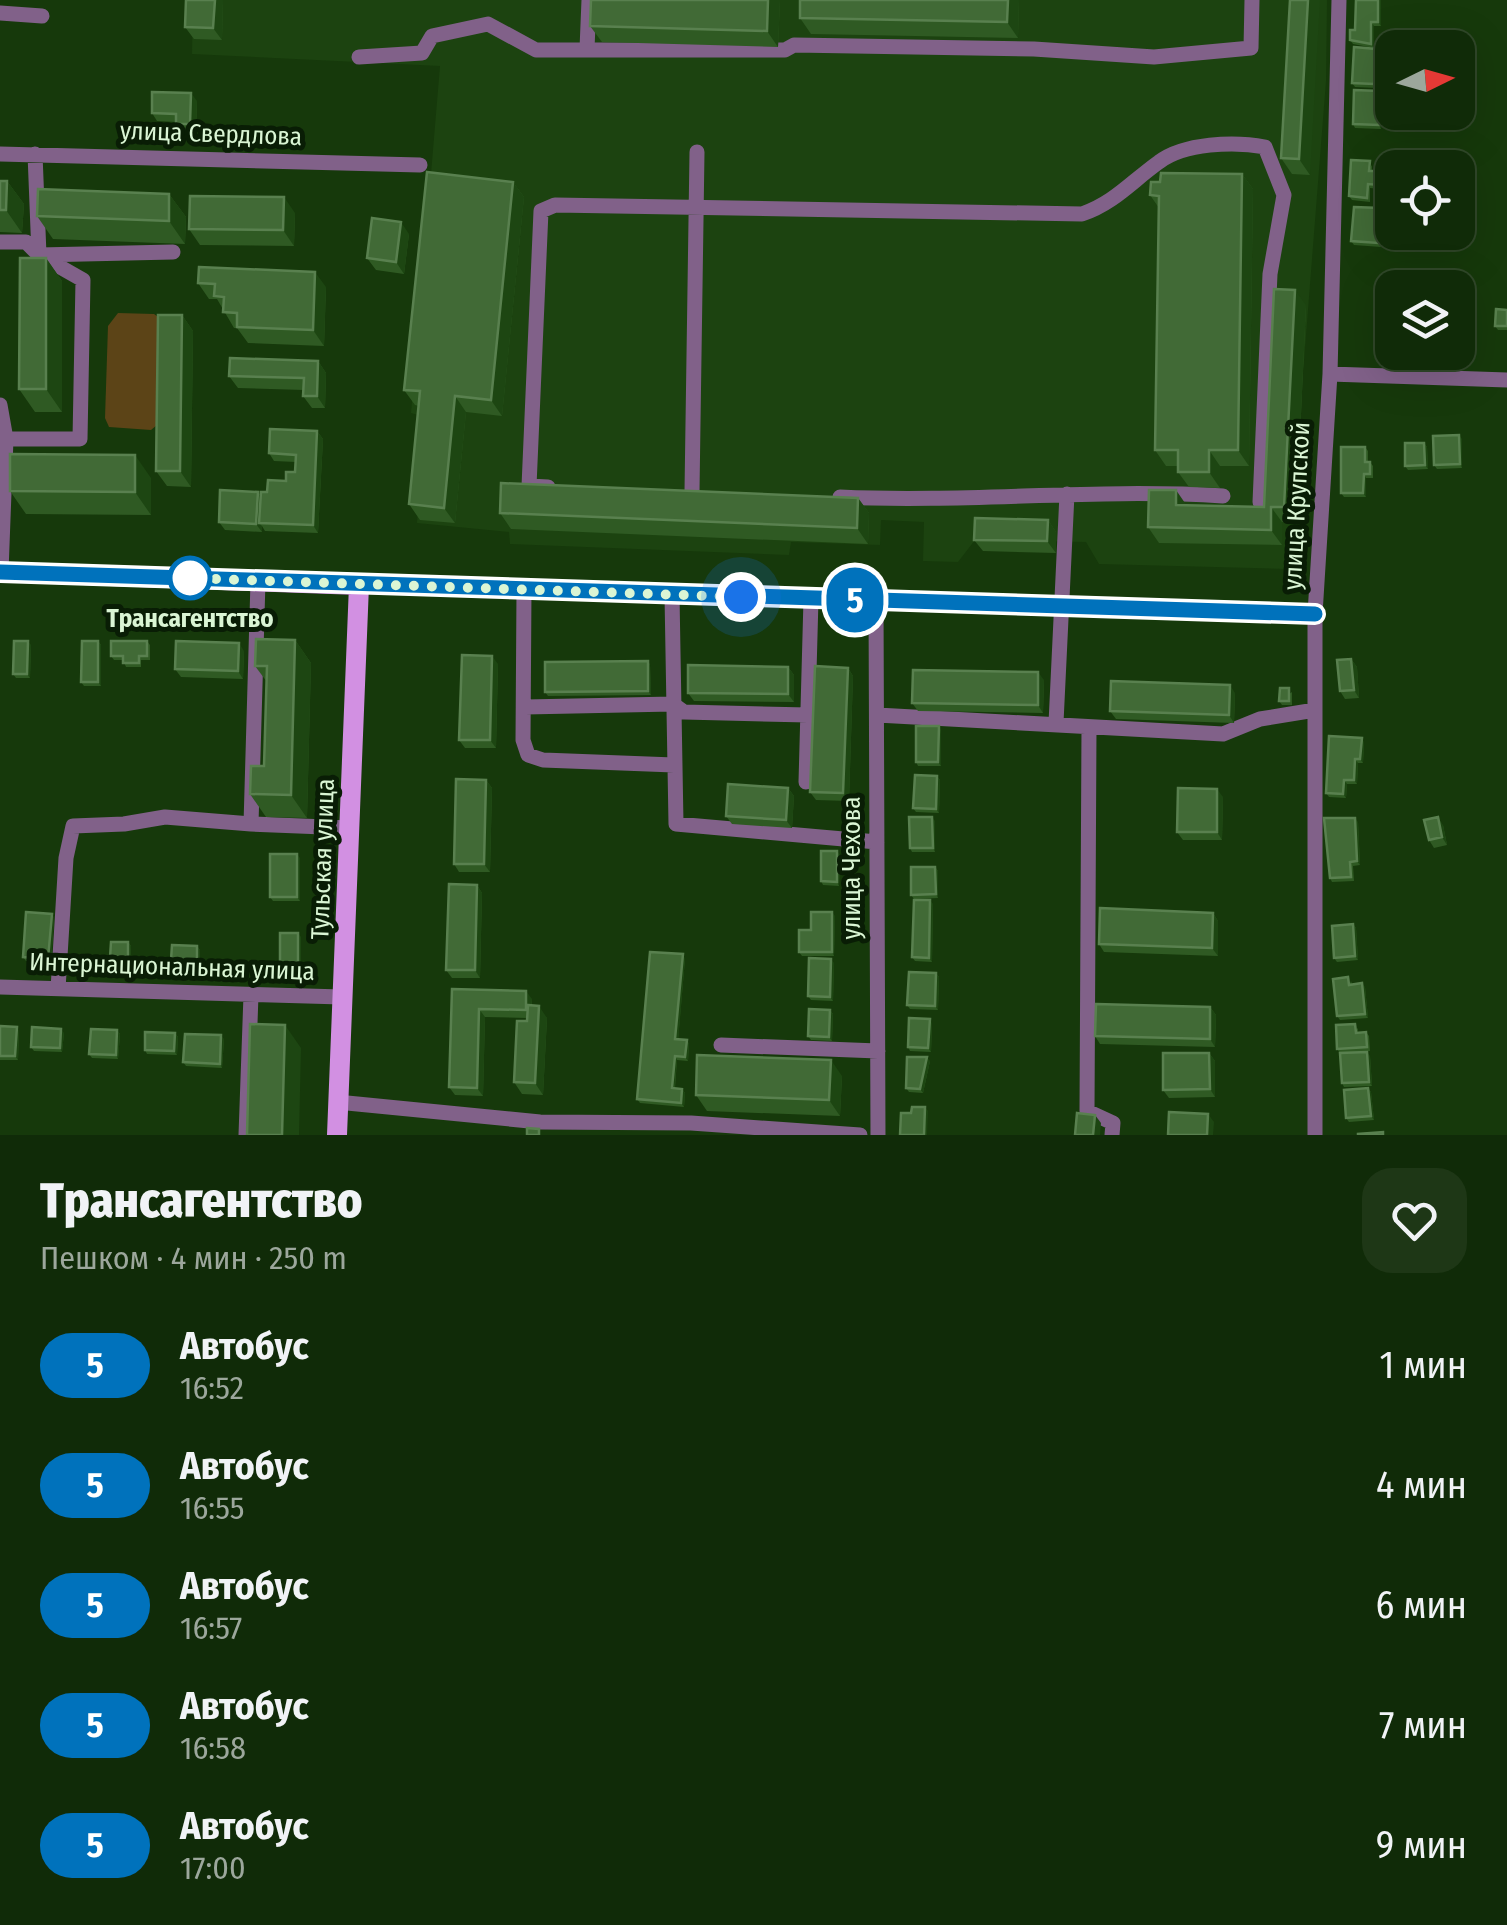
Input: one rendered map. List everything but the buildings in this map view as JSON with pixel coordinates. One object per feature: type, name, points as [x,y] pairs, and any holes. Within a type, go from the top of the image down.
[{"type":"main road","points":[[0,572],[359,585]]},
{"type":"main road","name":"Тульская улица","points":[[336,1135],[359,585]]},
{"type":"street","points":[[587,49],[588,0]]},
{"type":"street","points":[[359,56],[422,53],[432,36],[488,24],[536,50],[785,50],[794,46],[834,46],[1034,49],[1154,57],[1251,48],[1252,0]]},
{"type":"street","name":"улица Крупской","points":[[1315,1135],[1315,614],[1330,374],[1339,0]]},
{"type":"street","points":[[0,13],[42,16]]},
{"type":"street","points":[[565,487],[529,486],[536,232],[541,211],[554,205],[1082,214],[1110,204],[1162,159],[1208,146],[1265,147],[1284,195],[1270,274],[1260,502]]},
{"type":"street","points":[[692,491],[697,152]]},
{"type":"street","name":"улица Свердлова","points":[[0,154],[420,165]]},
{"type":"street","points":[[35,154],[39,255]]},
{"type":"street","points":[[0,242],[26,242],[39,255],[83,280],[80,440],[6,439]]},
{"type":"street","points":[[39,255],[173,252]]},
{"type":"street","points":[[1330,374],[1507,380]]},
{"type":"street","points":[[0,404],[6,439],[0,572]]},
{"type":"street","points":[[674,491],[710,492]]},
{"type":"street","points":[[1056,723],[1067,494]]},
{"type":"street","points":[[822,497],[914,500],[1067,494],[1223,496]]},
{"type":"street","points":[[251,824],[258,581]]},
{"type":"street","points":[[359,585],[1315,614]]},
{"type":"street","points":[[524,590],[523,740],[528,755],[544,760],[674,765]]},
{"type":"street","points":[[672,595],[676,824],[877,842]]},
{"type":"street","points":[[806,782],[811,599]]},
{"type":"street","name":"улица Чехова","points":[[876,601],[878,1135]]},
{"type":"street","points":[[525,707],[673,704],[684,712],[808,715]]},
{"type":"street","points":[[876,715],[1223,734],[1260,719],[1315,710]]},
{"type":"street","points":[[1089,728],[1087,1112],[1113,1122],[1112,1135]]},
{"type":"street","points":[[58,989],[66,858],[74,826],[164,817],[349,828]]},
{"type":"street","name":"Интернациональная улица","points":[[0,987],[342,997]]},
{"type":"street","points":[[246,1135],[251,995]]},
{"type":"street","points":[[721,1045],[878,1050]]},
{"type":"street","points":[[338,1102],[540,1122],[691,1124],[860,1135]]},
{"type":"shaded area","points":[[193,0],[1327,0],[1326,81],[1301,399],[1296,559],[1288,569],[1099,564],[1086,542],[975,540],[958,562],[923,561],[924,522],[881,520],[880,545],[791,542],[789,555],[510,544],[509,532],[417,523],[425,417],[411,413],[440,66],[192,54]]},
{"type":"shaded area","points":[[118,313],[154,314],[161,319],[164,419],[151,430],[109,427],[105,418],[108,326]]},
{"type":"bus line","name":"5","points":[[0,572],[1315,614]]},
{"type":"place","name":"Трансагентство","points":[[190,578]]},
{"type":"route","points":[[190,578],[185,578],[741,597]]}]
